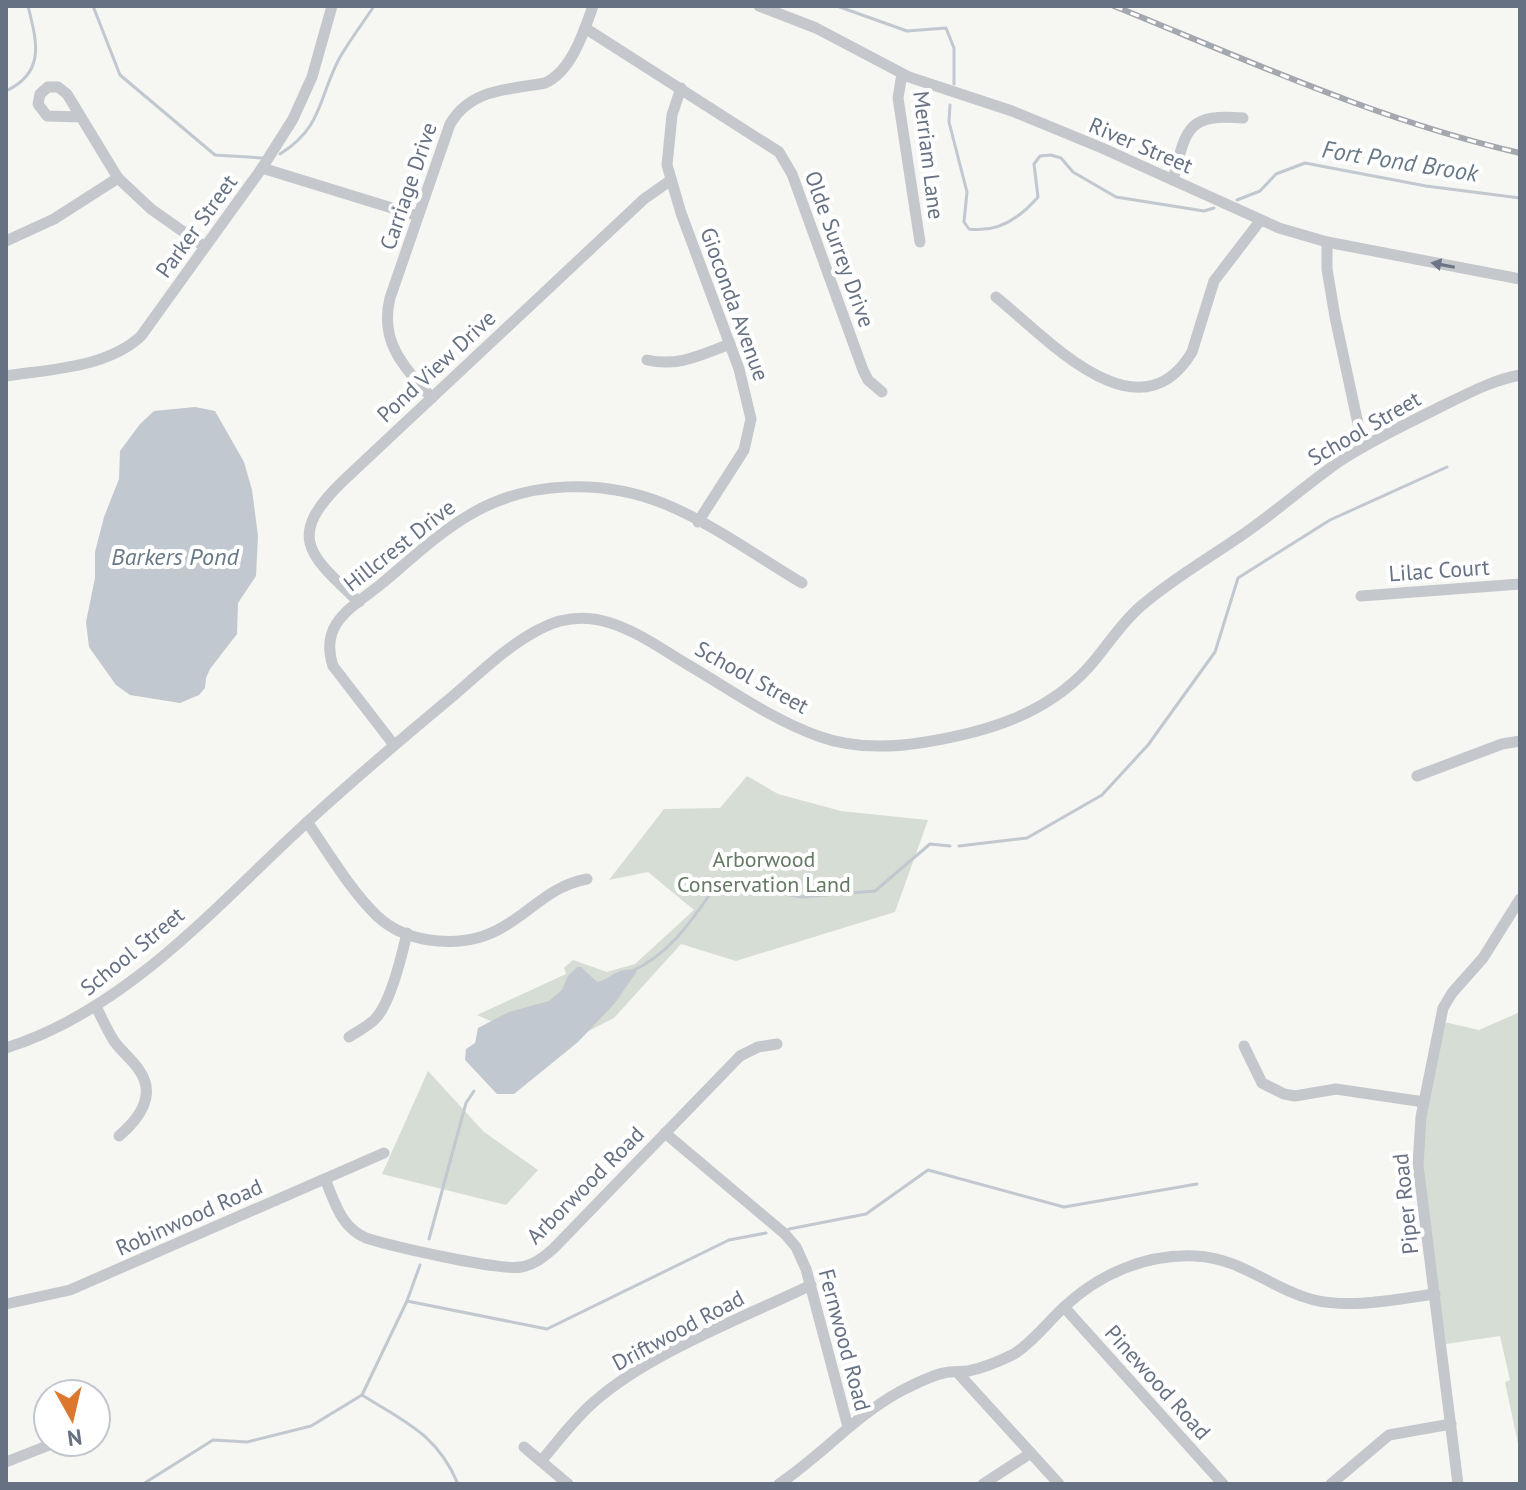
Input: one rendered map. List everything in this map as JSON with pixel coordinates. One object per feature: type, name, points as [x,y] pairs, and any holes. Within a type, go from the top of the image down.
[{"type":"street","name":"Parker Street","points":[[6,376],[94,361],[129,346],[145,331],[262,168],[300,105],[312,77],[332,6]]},
{"type":"street","name":"Carriage Drive","points":[[432,398],[396,356],[387,325],[390,298],[450,124],[460,109],[479,95],[540,84],[555,78],[585,28],[593,6]]},
{"type":"street","name":"River Street","points":[[759,6],[816,28],[902,74],[1012,111],[1260,221],[1327,242],[1520,279]]},
{"type":"street","name":"Olde Surrey Drive","points":[[585,28],[772,147],[784,158],[863,370],[868,380],[882,392]]},
{"type":"street","name":"Merriam Lane","points":[[902,74],[898,98],[920,242]]},
{"type":"street","name":"Gioconda Avenue","points":[[681,88],[672,115],[667,165],[682,216],[748,400],[750,428],[738,461],[698,522]]},
{"type":"street","points":[[1173,180],[1179,155],[1192,126],[1215,115],[1243,118]]},
{"type":"street","points":[[81,117],[118,178],[151,209],[205,247]]},
{"type":"street","points":[[262,168],[418,216]]},
{"type":"street","points":[[6,241],[54,219],[118,178]]},
{"type":"street","name":"Pond View Drive","points":[[359,602],[313,553],[309,535],[313,516],[323,500],[644,199],[671,180]]},
{"type":"street","points":[[996,297],[1097,377],[1125,388],[1160,382],[1186,363],[1214,281],[1260,221]]},
{"type":"street","points":[[1327,242],[1327,264],[1337,328],[1363,447]]},
{"type":"street","points":[[647,360],[679,363],[730,344]]},
{"type":"street","name":"School Street","points":[[6,1048],[56,1030],[129,984],[223,903],[307,822],[394,745],[534,632],[556,621],[582,618],[631,629],[765,710],[815,735],[835,741],[869,746],[910,744],[962,734],[1018,719],[1056,697],[1076,680],[1129,617],[1148,600],[1363,447],[1484,386],[1520,375]]},
{"type":"street","name":"Hillcrest Drive","points":[[394,745],[337,673],[329,655],[332,630],[338,620],[359,602],[470,514],[496,502],[532,491],[581,487],[615,490],[659,502],[802,583]]},
{"type":"street","name":"Lilac Court","points":[[1361,596],[1520,584]]},
{"type":"street","points":[[1417,776],[1502,744],[1520,741]]},
{"type":"street","points":[[307,822],[377,917],[407,933],[432,940],[453,942],[483,937],[512,922],[552,891],[569,882],[587,879]]},
{"type":"street","name":"Piper Road","points":[[1458,1484],[1419,1172],[1419,1135],[1445,1004],[1483,958],[1520,899]]},
{"type":"street","points":[[349,1037],[373,1022],[381,1012],[407,933]]},
{"type":"street","points":[[96,1007],[112,1038],[145,1080],[142,1112],[119,1136]]},
{"type":"street","name":"Arborwood Road","points":[[325,1179],[343,1222],[359,1235],[373,1241],[516,1268],[534,1263],[548,1254],[740,1056],[758,1047],[777,1044]]},
{"type":"street","points":[[1244,1046],[1262,1083],[1284,1094],[1295,1096],[1336,1089],[1424,1102]]},
{"type":"street","name":"Fernwood Road","points":[[665,1133],[791,1241],[803,1261],[811,1285],[848,1427]]},
{"type":"street","name":"Robinwood Road","points":[[6,1304],[70,1290],[384,1153]]},
{"type":"street","points":[[779,1484],[869,1411],[912,1386],[944,1373],[991,1364],[1014,1353],[1064,1307],[1116,1271],[1138,1262],[1170,1256],[1216,1258],[1242,1266],[1314,1300],[1362,1302],[1435,1294]]},
{"type":"street","name":"Driftwood Road","points":[[542,1460],[584,1412],[618,1384],[668,1354],[811,1285]]},
{"type":"street","name":"Pinewood Road","points":[[1064,1307],[1223,1484]]},
{"type":"street","points":[[957,1372],[1059,1484]]},
{"type":"street","points":[[1331,1484],[1389,1435],[1451,1424]]},
{"type":"street","points":[[524,1447],[568,1484]]},
{"type":"street","points":[[6,1462],[32,1452]]},
{"type":"street","points":[[983,1484],[1031,1453]]},
{"type":"green space","name":"Arborwood Conservation Land","points":[[747,776],[778,794],[841,811],[928,820],[895,912],[736,961],[681,944],[614,1018],[516,1068],[493,1022],[477,1015],[566,974],[564,968],[573,960],[607,972],[635,964],[694,910],[648,872],[609,880],[664,809],[720,808]]},
{"type":"green space","points":[[1520,1012],[1520,1453],[1505,1382],[1510,1380],[1500,1336],[1446,1344],[1422,1161],[1423,1123],[1444,1022],[1479,1030]]},
{"type":"green space","points":[[428,1071],[484,1132],[538,1170],[506,1205],[382,1174]]},
{"type":"water","name":"Barkers Pond","points":[[195,407],[215,411],[244,462],[252,490],[258,536],[256,576],[238,603],[237,634],[210,669],[205,688],[199,695],[180,703],[130,695],[116,685],[89,647],[86,622],[95,578],[95,552],[119,479],[120,451],[154,411]]},
{"type":"water","points":[[577,967],[597,982],[620,971],[637,971],[615,1003],[578,1042],[514,1094],[497,1094],[465,1060],[466,1049],[475,1043],[478,1028],[509,1012],[549,1001],[562,990],[568,976]]},
{"type":"waterway","name":"Fort Pond Brook","points":[[6,91],[19,83],[33,64],[35,42],[28,6]]},
{"type":"waterway","name":"Fort Pond Brook","points":[[93,6],[120,75],[215,155],[262,158]]},
{"type":"waterway","name":"Fort Pond Brook","points":[[280,154],[294,144],[312,123],[339,59],[374,6]]},
{"type":"waterway","name":"Fort Pond Brook","points":[[837,6],[907,31],[946,28],[954,48],[954,84]]},
{"type":"waterway","name":"Fort Pond Brook","points":[[950,105],[949,122],[967,192],[964,222],[969,229],[999,226],[1024,211],[1038,197],[1034,164],[1040,156],[1051,155],[1061,158],[1073,172],[1116,197],[1204,211],[1214,208]]},
{"type":"waterway","name":"Fort Pond Brook","points":[[1237,200],[1260,191],[1276,174],[1305,163],[1426,186],[1520,198]]},
{"type":"waterway","points":[[959,846],[1027,838],[1102,795],[1148,745],[1215,652],[1238,578],[1330,520],[1447,467]]},
{"type":"waterway","points":[[632,971],[659,955],[670,944],[718,883],[802,897],[875,891],[930,844],[950,846]]},
{"type":"waterway","points":[[429,1239],[466,1103],[474,1091]]},
{"type":"waterway","points":[[789,1229],[866,1214],[928,1170],[1064,1207],[1197,1184]]},
{"type":"waterway","points":[[407,1301],[547,1329],[729,1240],[766,1233]]},
{"type":"waterway","points":[[362,1395],[407,1301],[420,1265]]},
{"type":"waterway","points":[[143,1484],[213,1440],[247,1442],[311,1426],[362,1395],[430,1441],[450,1467],[458,1484]]},
{"type":"railway","points":[[1114,6],[1365,107],[1520,153]]}]
